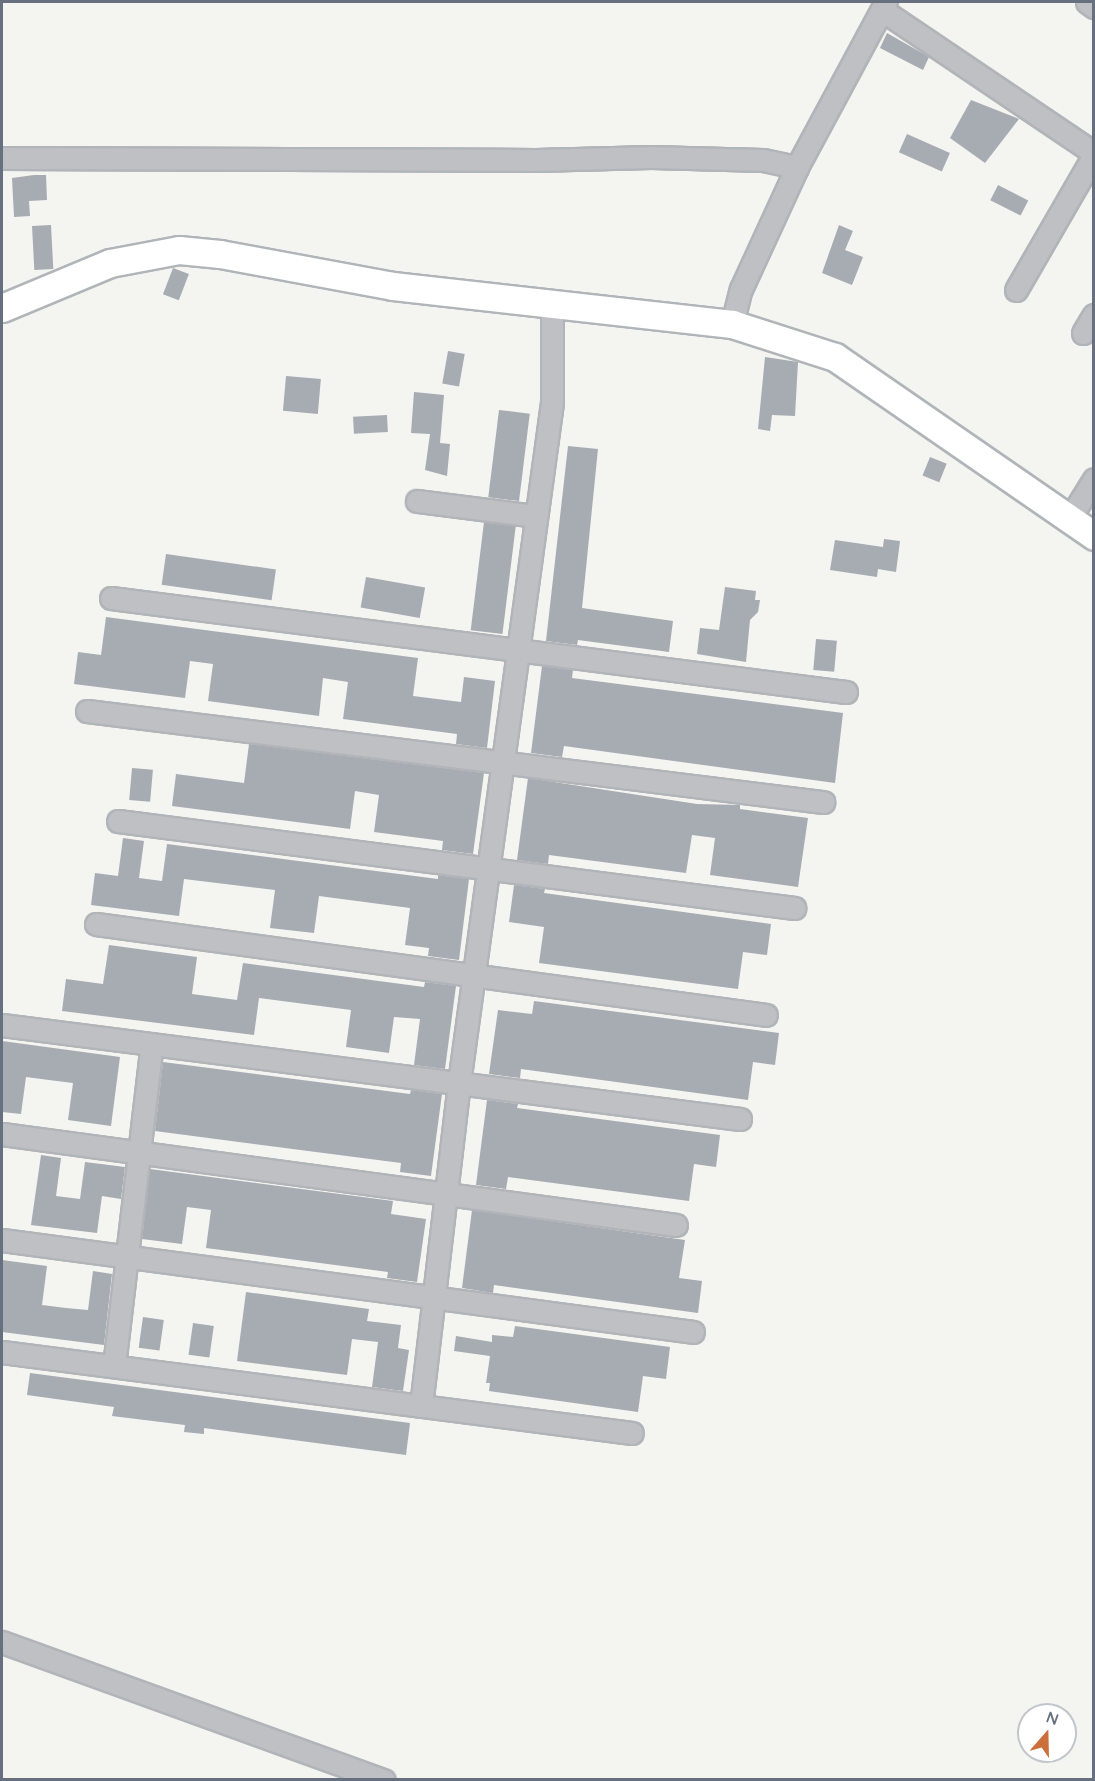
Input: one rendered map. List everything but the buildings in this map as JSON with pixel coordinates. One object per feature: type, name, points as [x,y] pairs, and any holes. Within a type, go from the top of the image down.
[{"type":"main road","points":[[2,308],[110,263],[179,250],[220,254],[393,286],[732,324],[835,357],[1068,521],[1094,536]]},
{"type":"street","points":[[1087,2],[1094,7]]},
{"type":"street","points":[[732,324],[741,289],[797,167],[884,6],[1094,154],[1016,290]]},
{"type":"street","points":[[2,158],[536,160],[651,157],[763,160],[797,167]]},
{"type":"street","points":[[421,1406],[459,1083],[552,402],[552,304]]},
{"type":"street","points":[[1068,521],[1094,479]]},
{"type":"street","points":[[417,501],[536,516]]},
{"type":"street","points":[[111,598],[846,692]]},
{"type":"street","points":[[87,711],[823,802]]},
{"type":"street","points":[[118,821],[794,908]]},
{"type":"street","points":[[96,924],[766,1015]]},
{"type":"street","points":[[2,1025],[740,1119]]},
{"type":"street","points":[[114,1366],[152,1044]]},
{"type":"street","points":[[2,1134],[676,1225]]},
{"type":"street","points":[[2,1240],[693,1332]]},
{"type":"street","points":[[2,1352],[632,1433]]},
{"type":"street","points":[[2,1642],[384,1779]]}]
